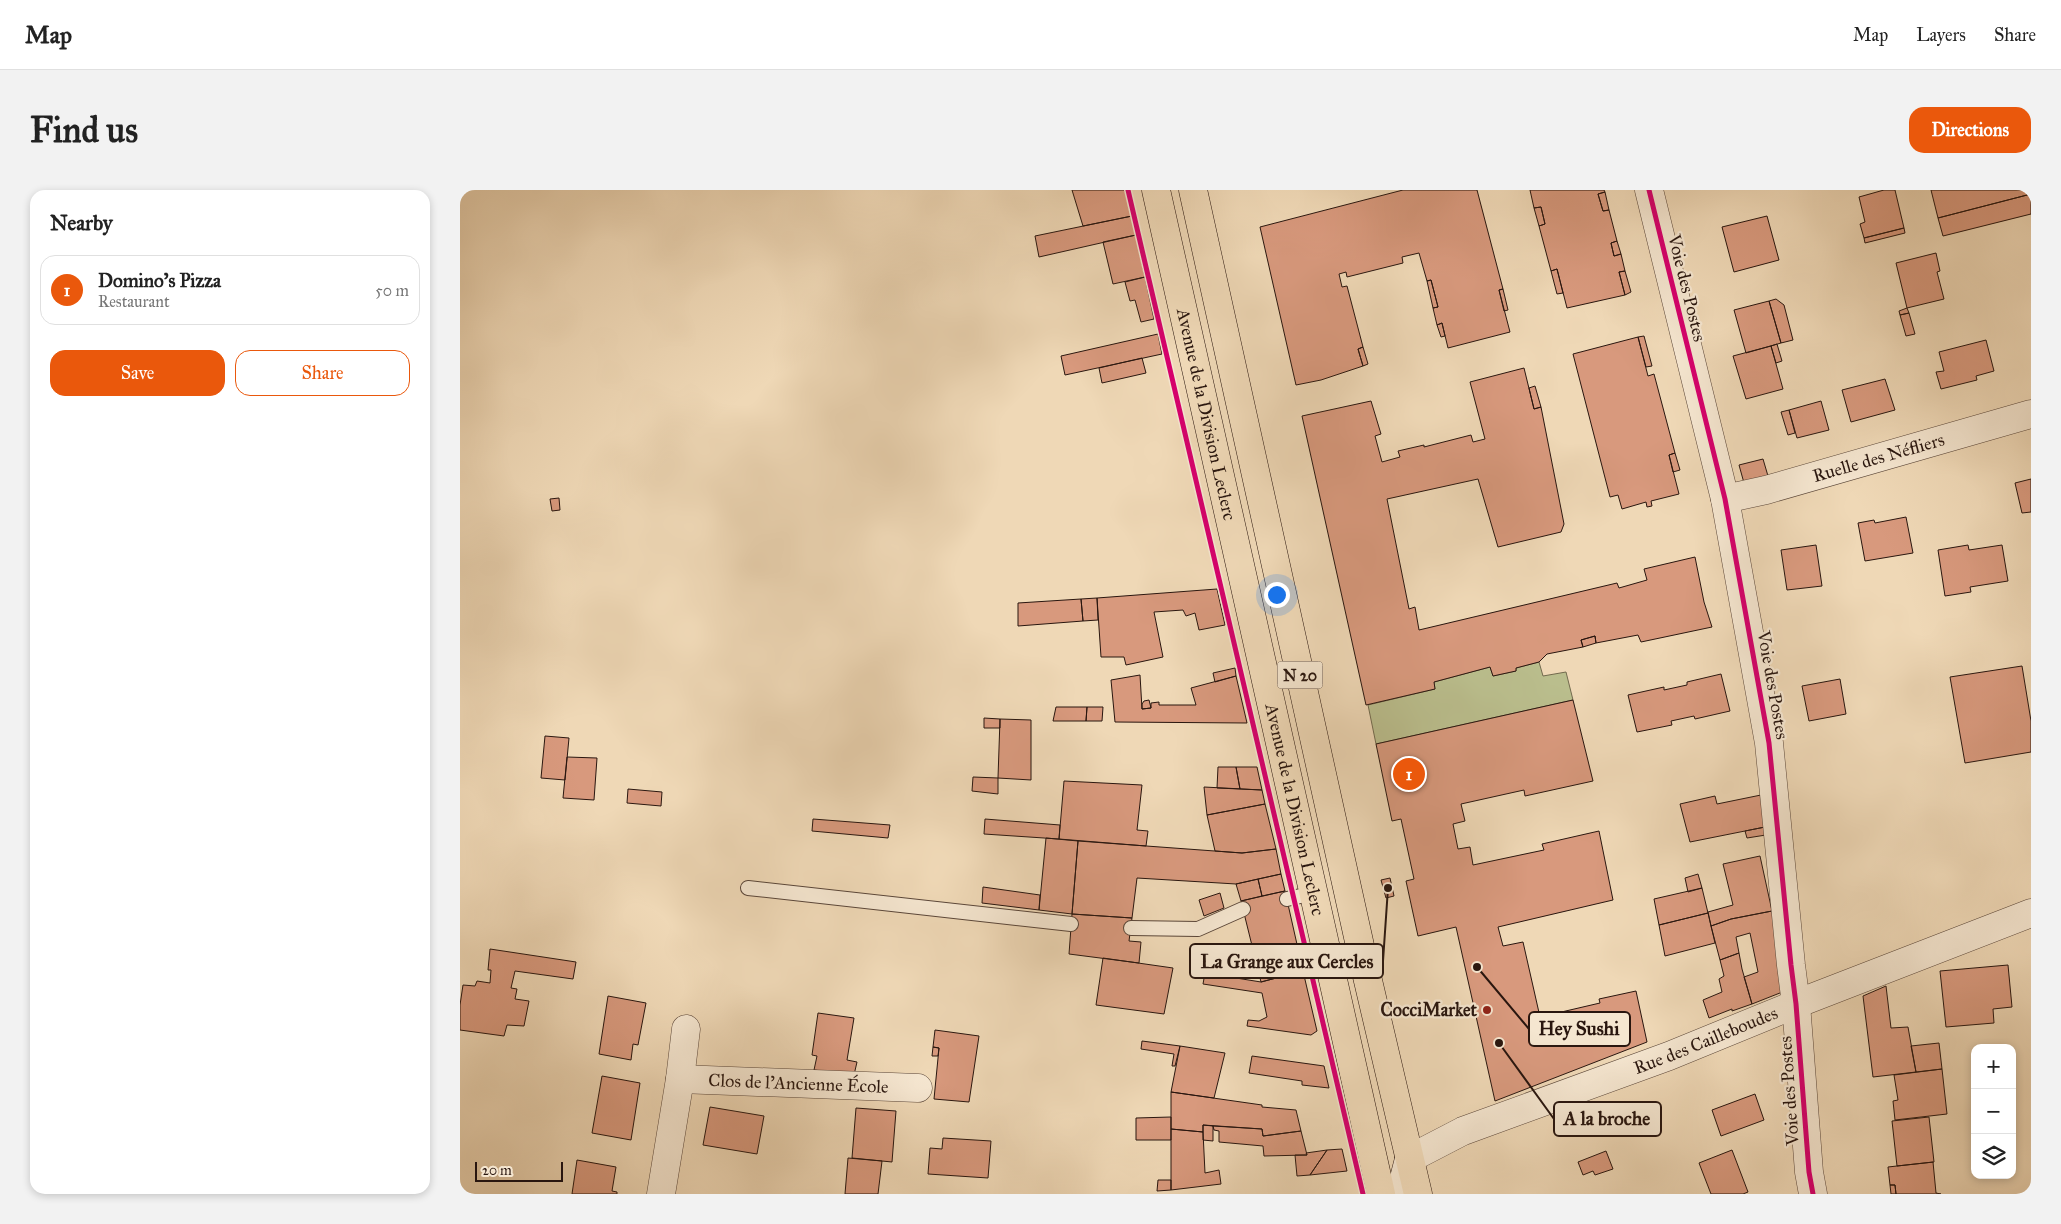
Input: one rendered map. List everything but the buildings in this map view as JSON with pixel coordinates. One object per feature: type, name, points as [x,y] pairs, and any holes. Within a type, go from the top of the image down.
[{"type":"main road","name":"Avenue de la Division Leclerc","points":[[1156,190],[1382,1194]]},
{"type":"main road","name":"Avenue de la Division Leclerc","points":[[1193,190],[1363,961],[1418,1194]]},
{"type":"street","name":"Voie des Postes","points":[[1649,190],[1725,499],[1769,743],[1796,1004],[1809,1172],[1813,1194]]},
{"type":"street","name":"Ruelle des Néfliers","points":[[1725,499],[1775,487],[2031,414]]},
{"type":"street","name":"Rue des Cailleboudes","points":[[1409,1159],[1463,1131],[1669,1056],[2031,912]]},
{"type":"street","points":[[661,1194],[686,1030]]},
{"type":"street","name":"Clos de l'Ancienne École","points":[[680,1079],[918,1088]]},
{"type":"street","points":[[1400,1194],[1409,1159]]},
{"type":"lane","points":[[748,888],[1071,924]]},
{"type":"lane","points":[[1287,899],[1314,893]]},
{"type":"lane","points":[[1131,928],[1198,929],[1243,909]]},
{"type":"green space","points":[[1539,662],[1543,676],[1566,672],[1573,700],[1376,744],[1368,705],[1435,689],[1434,682],[1490,667],[1493,676],[1516,671],[1516,668]]},
{"type":"cycle path","points":[[1128,190],[1363,1194]]},
{"type":"cycle path","points":[[1649,190],[1725,499],[1769,743],[1796,1004],[1809,1172],[1813,1194]]},
{"type":"place","name":"Domino’s Pizza","points":[[1409,774]]},
{"type":"place","name":"La Grange aux Cercles","points":[[1388,888]]},
{"type":"place","name":"Hey Sushi","points":[[1477,967]]},
{"type":"place","name":"CocciMarket","points":[[1487,1010]]},
{"type":"place","name":"A la broche","points":[[1499,1043]]}]
